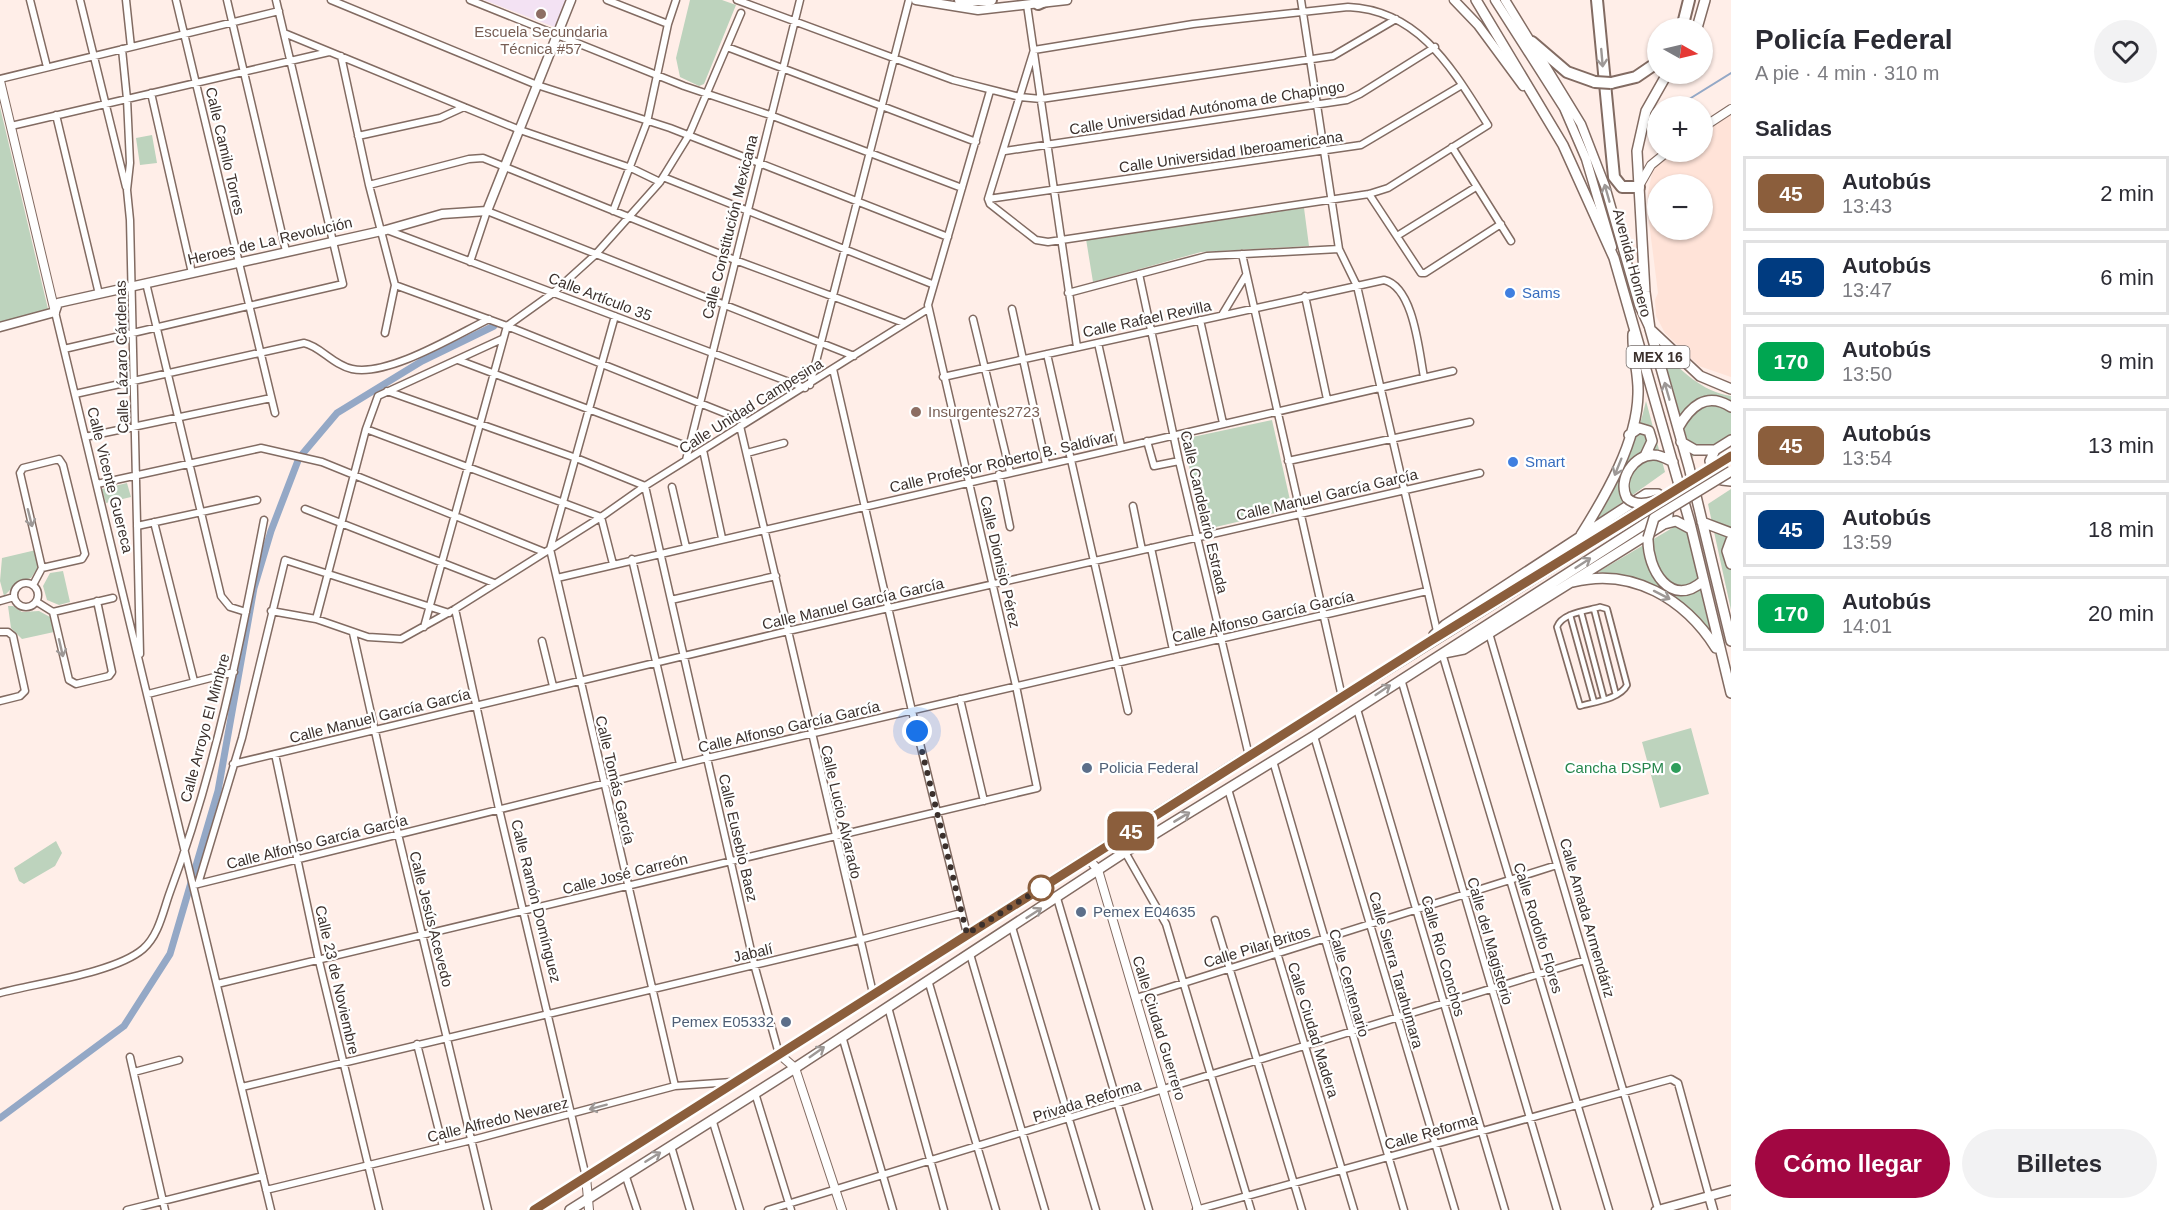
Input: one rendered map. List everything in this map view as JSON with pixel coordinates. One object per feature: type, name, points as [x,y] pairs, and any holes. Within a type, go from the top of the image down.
[{"type":"highway","points":[[960,0],[991,0]]},
{"type":"highway","points":[[1597,0],[1614,177],[1622,187],[1639,187]]},
{"type":"highway","points":[[1684,18],[1689,0]]},
{"type":"highway","points":[[1532,42],[1567,72],[1595,82],[1611,83],[1636,77],[1647,70]]},
{"type":"main road","points":[[489,207],[571,0]]},
{"type":"main road","points":[[916,0],[978,10],[1067,0]]},
{"type":"main road","points":[[1454,0],[1478,25],[1542,111]]},
{"type":"main road","name":"MEX 16","points":[[1476,0],[1578,176],[1614,258]]},
{"type":"main road","name":"Avenida Homero","points":[[1495,0],[1532,42],[1566,96],[1593,152],[1640,310],[1650,328]]},
{"type":"main road","name":"Avenida Homero","points":[[1505,0],[1516,26],[1564,108],[1580,144],[1605,217],[1614,258],[1690,526],[1731,693]]},
{"type":"main road","points":[[1700,18],[1706,0]]},
{"type":"main road","name":"Avenida Homero","points":[[1660,84],[1653,95],[1641,128],[1636,162],[1644,281],[1650,328],[1682,442],[1731,641]]},
{"type":"main road","name":"Heroes de La Revolución","points":[[55,312],[58,303],[383,230],[442,214],[489,207]]},
{"type":"main road","points":[[0,327],[55,312]]},
{"type":"main road","points":[[1579,538],[1609,489],[1629,435],[1638,392],[1632,355],[1634,328]]},
{"type":"main road","points":[[1650,328],[1700,376],[1731,389]]},
{"type":"main road","points":[[1678,428],[1688,411],[1697,403],[1718,401],[1731,407]]},
{"type":"main road","points":[[1629,435],[1639,428],[1652,434],[1652,441],[1644,456]]},
{"type":"main road","points":[[1731,440],[1715,450],[1711,456],[1712,466],[1722,480],[1731,481]]},
{"type":"main road","points":[[1682,442],[1695,450],[1715,450]]},
{"type":"main road","points":[[1655,503],[1638,505],[1627,498],[1624,493],[1625,478],[1635,461],[1644,456],[1661,456],[1673,462]]},
{"type":"main road","points":[[1434,636],[1731,456]]},
{"type":"main road","points":[[570,1210],[587,1205],[625,1174],[795,1068],[842,1035],[1125,852],[1314,736],[1400,679],[1731,471]]},
{"type":"main road","points":[[534,1210],[1342,697],[1579,538],[1652,493],[1658,494],[1666,504],[1668,516],[1664,524]]},
{"type":"main road","points":[[1654,518],[1648,538],[1652,570],[1665,583],[1684,591],[1690,591],[1703,581]]},
{"type":"main road","points":[[1701,519],[1731,533]]},
{"type":"main road","points":[[1442,653],[1458,652],[1664,524],[1676,521],[1690,526]]},
{"type":"main road","points":[[1731,540],[1727,550],[1731,564]]},
{"type":"main road","points":[[1565,584],[1606,578],[1643,586],[1666,596],[1697,622],[1720,654]]},
{"type":"main road","points":[[1656,1210],[1731,1190]]},
{"type":"main road","points":[[1709,1196],[1713,1210]]},
{"type":"street","points":[[30,0],[47,68]]},
{"type":"street","points":[[80,0],[127,190]]},
{"type":"street","points":[[126,0],[131,47]]},
{"type":"street","name":"Calle Camilo Torres","points":[[176,0],[274,413]]},
{"type":"street","points":[[227,0],[286,251]]},
{"type":"street","points":[[64,350],[341,286],[343,281],[276,0]]},
{"type":"street","points":[[331,0],[537,85],[689,135],[948,237]]},
{"type":"street","points":[[470,0],[657,74],[962,188]]},
{"type":"street","points":[[607,0],[668,24]]},
{"type":"street","points":[[613,211],[647,122],[668,24],[676,0]]},
{"type":"street","points":[[737,0],[892,59],[990,91],[1020,98],[1041,99],[1310,61],[1343,53],[1396,19]]},
{"type":"street","name":"Calle Constitución Mexicana","points":[[686,460],[800,0]]},
{"type":"street","points":[[808,386],[909,0]]},
{"type":"street","points":[[1301,0],[1338,249],[1357,286],[1378,388],[1427,591],[1434,636]]},
{"type":"street","points":[[1037,3],[1034,50],[1077,347]]},
{"type":"street","points":[[1354,8],[1396,19],[1417,31],[1435,47],[1488,125],[1388,188],[1369,194],[1048,242],[1036,240],[992,206],[988,199],[1005,151],[1034,50],[1192,24],[1354,8]]},
{"type":"street","points":[[0,80],[279,11]]},
{"type":"street","points":[[424,627],[478,422],[507,326],[553,292],[595,255],[661,180],[689,135],[741,14]]},
{"type":"street","points":[[284,33],[520,130],[747,211],[932,284]]},
{"type":"street","points":[[727,47],[976,142]]},
{"type":"street","name":"Calle Universidad Autónoma de Chapingo","points":[[1005,151],[1317,106],[1355,97],[1435,47]]},
{"type":"street","name":"Calle Lázaro Cárdenas","points":[[122,49],[128,99],[130,163],[127,190],[132,287],[141,665]]},
{"type":"street","points":[[11,126],[329,52]]},
{"type":"street","points":[[340,56],[369,185],[383,230],[395,285],[386,333]]},
{"type":"street","name":"Calle Vicente Guereca","points":[[0,80],[195,884],[271,1209]]},
{"type":"street","name":"Calle Universidad Iberoamericana","points":[[988,199],[1324,150],[1372,140],[1462,85]]},
{"type":"street","points":[[928,309],[932,284],[990,91]]},
{"type":"street","points":[[151,93],[192,273]]},
{"type":"street","points":[[358,136],[433,120],[464,107]]},
{"type":"street","points":[[1713,121],[1731,109]]},
{"type":"street","points":[[56,115],[99,294]]},
{"type":"street","points":[[1452,147],[1511,241]]},
{"type":"street","points":[[369,185],[478,158],[735,260],[904,323]]},
{"type":"street","points":[[1639,187],[1655,162]]},
{"type":"street","points":[[1396,236],[1476,187]]},
{"type":"street","points":[[1369,194],[1419,272],[1423,274],[1501,224]]},
{"type":"street","points":[[470,262],[489,207],[595,255],[854,356]]},
{"type":"street","name":"Calle Artículo 35","points":[[383,230],[808,386]]},
{"type":"street","points":[[1068,293],[1199,258],[1338,249]]},
{"type":"street","points":[[1242,254],[1275,411],[1342,697]]},
{"type":"street","name":"Calle Candelario Estrada","points":[[1139,274],[1179,462],[1249,756]]},
{"type":"street","points":[[1222,315],[1246,275]]},
{"type":"street","name":"Calle Rafael Revilla","points":[[943,377],[1305,296],[1388,281],[1408,303],[1424,377]]},
{"type":"street","points":[[146,283],[221,595],[230,607],[246,612]]},
{"type":"street","points":[[395,285],[507,326],[747,422]]},
{"type":"street","points":[[1305,296],[1327,399]]},
{"type":"street","name":"Calle Unidad Campesina","points":[[353,633],[393,640],[405,638],[449,613],[601,517],[645,486],[928,309]]},
{"type":"street","name":"Calle Dionisio Pérez","points":[[928,309],[1038,786]]},
{"type":"street","points":[[1012,309],[1046,464]]},
{"type":"street","points":[[97,484],[258,448],[322,462],[547,550],[564,504],[615,316]]},
{"type":"street","points":[[75,394],[300,344],[310,344],[326,357],[346,367],[367,370],[403,359],[489,319]]},
{"type":"street","points":[[973,319],[983,369],[1010,472]]},
{"type":"street","points":[[1200,320],[1223,423]]},
{"type":"street","points":[[316,619],[366,429],[377,398],[387,391],[502,339]]},
{"type":"street","points":[[1098,343],[1122,446]]},
{"type":"street","points":[[1047,354],[1119,663],[1128,711]]},
{"type":"street","points":[[458,360],[689,447]]},
{"type":"street","points":[[833,369],[912,711],[967,934]]},
{"type":"street","name":"Calle Profesor Roberto B. Saldívar","points":[[556,578],[764,528],[866,507],[999,474],[1453,371]]},
{"type":"street","points":[[387,391],[576,458],[645,486]]},
{"type":"street","points":[[85,437],[271,398]]},
{"type":"street","points":[[1288,462],[1470,422]]},
{"type":"street","name":"Calle Lucio Alvarado","points":[[740,426],[776,576],[810,734],[873,993]]},
{"type":"street","points":[[366,429],[601,517],[613,564]]},
{"type":"street","points":[[1146,441],[1154,466],[1179,462]]},
{"type":"street","points":[[747,453],[784,443]]},
{"type":"street","points":[[703,450],[722,538]]},
{"type":"street","points":[[33,585],[42,568],[20,473],[23,468],[59,459],[63,465],[85,554],[82,558],[42,568]]},
{"type":"street","name":"Calle Manuel García García","points":[[233,764],[788,631],[1480,473]]},
{"type":"street","points":[[999,474],[1010,528]]},
{"type":"street","name":"Calle Eusebio Baez","points":[[645,486],[754,964],[779,1054]]},
{"type":"street","points":[[672,487],[686,546]]},
{"type":"street","points":[[137,526],[257,500]]},
{"type":"street","points":[[1133,506],[1142,550]]},
{"type":"street","points":[[305,509],[441,560],[494,583]]},
{"type":"street","name":"Calle Arroyo El Mimbre","points":[[0,993],[126,960],[144,948],[153,938],[186,850],[234,672],[264,520]]},
{"type":"street","points":[[154,522],[194,681]]},
{"type":"street","points":[[1150,548],[1173,650]]},
{"type":"street","name":"Calle Tomás García","points":[[547,550],[556,578],[675,1086]]},
{"type":"street","points":[[195,884],[233,764],[284,561],[289,559],[449,613]]},
{"type":"street","points":[[632,559],[680,765]]},
{"type":"street","points":[[671,600],[776,576]]},
{"type":"street","points":[[21,584],[33,585],[39,594],[37,602],[30,607],[22,607],[14,597],[15,590],[21,584]]},
{"type":"street","name":"Calle Alfonso García García","points":[[195,884],[707,758],[1427,591]]},
{"type":"street","points":[[0,601],[14,597]]},
{"type":"street","points":[[53,612],[113,598]]},
{"type":"street","points":[[37,602],[53,612],[69,681],[76,684],[110,676],[112,669],[97,601]]},
{"type":"street","name":"Calle Ramón Domínguez","points":[[455,609],[499,808],[573,1114],[586,1177],[587,1205]]},
{"type":"street","points":[[1594,609],[1616,695]]},
{"type":"street","points":[[1606,609],[1626,680],[1625,689],[1616,695],[1580,706],[1557,633],[1560,620],[1581,612],[1606,609]]},
{"type":"street","points":[[271,611],[316,619],[353,633]]},
{"type":"street","points":[[1581,612],[1604,699]]},
{"type":"street","points":[[1570,615],[1594,702]]},
{"type":"street","points":[[0,632],[8,632],[13,636],[25,691],[22,695],[0,701]]},
{"type":"street","name":"Calle Jesús Acevedo","points":[[353,633],[373,729],[424,934],[488,1210]]},
{"type":"street","name":"Calle Amada Armendáriz","points":[[1489,633],[1656,1210]]},
{"type":"street","points":[[542,641],[553,687]]},
{"type":"street","name":"Calle Rodolfo Flores","points":[[1442,653],[1609,1210]]},
{"type":"street","points":[[148,694],[234,672]]},
{"type":"street","name":"Calle del Magisterio","points":[[1400,679],[1557,1210]]},
{"type":"street","points":[[960,699],[984,801]]},
{"type":"street","name":"Calle Río Conchos","points":[[1357,708],[1505,1210]]},
{"type":"street","name":"Calle Sierra Tarahumara","points":[[1314,736],[1455,1210]]},
{"type":"street","name":"Calle 23 de Noviembre","points":[[275,754],[319,961],[379,1210]]},
{"type":"street","name":"Calle Centenario","points":[[1273,761],[1404,1210]]},
{"type":"street","name":"Calle José Carreón","points":[[217,984],[937,813],[1035,789],[1038,786]]},
{"type":"street","name":"Calle Ciudad Madera","points":[[1228,789],[1353,1210]]},
{"type":"street","points":[[1125,852],[1164,918],[1251,1210]]},
{"type":"street","name":"Calle Ciudad Guerrero","points":[[1088,858],[1098,870],[1164,1090],[1197,1210]]},
{"type":"street","name":"Calle Pilar Britos","points":[[1136,998],[1557,865]]},
{"type":"street","points":[[1056,898],[1149,1210]]},
{"type":"street","name":"Jabalí","points":[[242,1087],[343,1061],[859,940],[961,913]]},
{"type":"street","points":[[1215,920],[1302,1210]]},
{"type":"street","points":[[1012,927],[1096,1210]]},
{"type":"street","points":[[970,954],[1045,1210]]},
{"type":"street","name":"Privada Reforma","points":[[768,1210],[790,1207],[883,1174],[1023,1134],[1585,960]]},
{"type":"street","points":[[928,980],[996,1210]]},
{"type":"street","points":[[888,1007],[944,1210]]},
{"type":"street","points":[[842,1035],[893,1210]]},
{"type":"street","points":[[417,1044],[443,1147]]},
{"type":"street","points":[[779,1054],[795,1068],[842,1210]]},
{"type":"street","points":[[130,1057],[165,1210]]},
{"type":"street","points":[[134,1072],[179,1060]]},
{"type":"street","name":"Calle Reforma","points":[[1197,1210],[1623,1091],[1674,1080],[1678,1083],[1709,1196]]},
{"type":"street","name":"Calle Alfredo Nevarez","points":[[266,1190],[472,1140],[675,1086],[737,1081]]},
{"type":"street","points":[[755,1092],[790,1207]]},
{"type":"street","points":[[712,1119],[740,1210]]},
{"type":"street","points":[[671,1146],[690,1210]]},
{"type":"street","points":[[625,1174],[637,1210]]},
{"type":"street","points":[[127,1210],[263,1176]]},
{"type":"street","points":[[262,1210],[271,1209]]},
{"type":"shaded area","name":"Escuela Secundaria Técnica #57","points":[[484,0],[568,0],[557,28]]},
{"type":"shaded area","points":[[1731,114],[1731,377],[1699,366],[1665,333],[1656,316],[1655,300],[1658,293],[1651,240],[1713,240],[1713,174],[1652,174],[1653,168],[1660,162],[1713,162],[1713,126]]},
{"type":"green space","points":[[690,0],[722,0],[736,5],[704,84],[699,86],[680,77],[676,58]]},
{"type":"green space","points":[[0,107],[48,309],[0,322]]},
{"type":"green space","points":[[152,135],[157,163],[140,165],[136,138]]},
{"type":"green space","points":[[1304,208],[1309,246],[1201,252],[1093,282],[1086,239]]},
{"type":"green space","points":[[1662,351],[1701,385],[1731,396],[1731,434],[1692,457]]},
{"type":"green space","points":[[1646,401],[1665,472],[1596,521],[1613,493],[1626,463]]},
{"type":"green space","points":[[1272,420],[1292,509],[1203,530],[1183,439]]},
{"type":"green space","points":[[127,483],[131,497],[106,503],[102,489]]},
{"type":"green space","points":[[1731,489],[1731,610],[1708,504]]},
{"type":"green space","points":[[1684,521],[1710,630],[1685,605],[1660,588],[1633,578],[1598,572]]},
{"type":"green space","points":[[36,550],[39,566],[31,578],[18,582],[4,596],[0,581],[2,558]]},
{"type":"green space","points":[[63,571],[70,602],[59,605],[47,600],[43,586],[50,573]]},
{"type":"green space","points":[[8,606],[13,606],[22,612],[39,611],[50,617],[54,632],[22,639],[11,628]]},
{"type":"green space","name":"Cancha DSPM","points":[[1691,728],[1709,794],[1660,808],[1642,742]]},
{"type":"green space","points":[[56,841],[62,853],[55,866],[24,884],[19,881],[14,868]]},
{"type":"waterway","points":[[1694,96],[1731,73]]},
{"type":"waterway","points":[[0,1118],[124,1026],[170,954],[218,791],[254,588],[271,531],[299,458],[337,413],[422,361],[494,326]]},
{"type":"bus line","name":"45","points":[[534,1210],[1432,640],[1731,456]]},
{"type":"place","name":"Escuela Secundaria Técnica #57","points":[[541,14]]},
{"type":"place","name":"Sams","points":[[1510,293]]},
{"type":"place","name":"Insurgentes2723","points":[[916,412]]},
{"type":"place","name":"Smart","points":[[1513,462]]},
{"type":"place","name":"Policia Federal","points":[[1087,768]]},
{"type":"place","name":"Cancha DSPM","points":[[1676,768]]},
{"type":"place","name":"Pemex E04635","points":[[1081,912]]},
{"type":"place","name":"Pemex E05332","points":[[786,1022]]},
{"type":"route","points":[[917,731],[967,934],[1041,888]]}]
